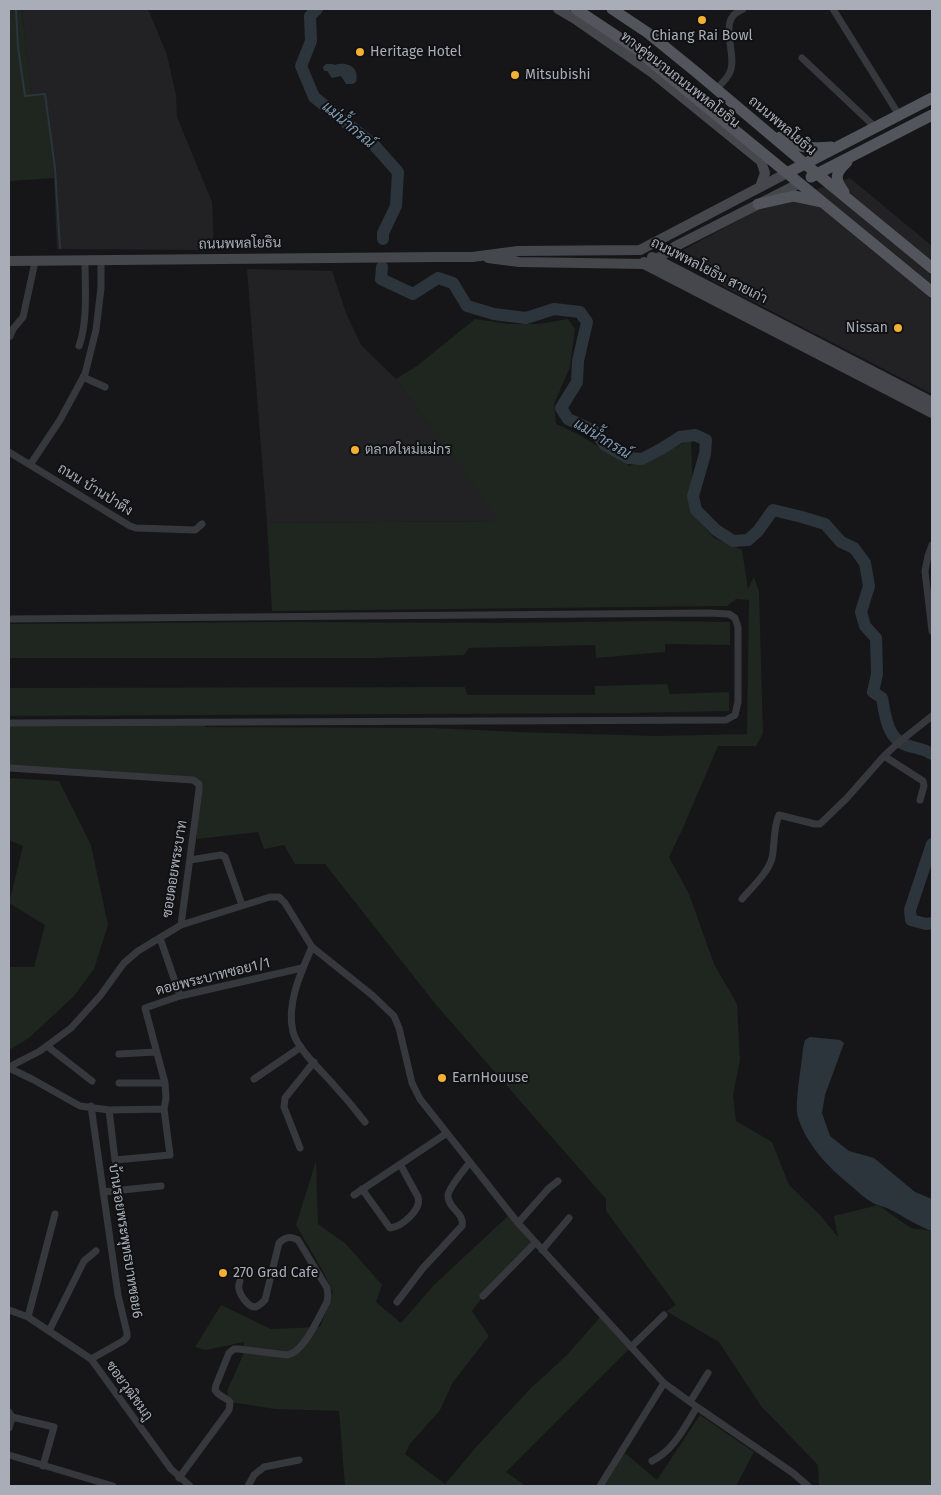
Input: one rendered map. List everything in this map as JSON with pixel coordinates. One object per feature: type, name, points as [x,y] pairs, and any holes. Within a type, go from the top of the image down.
[{"type":"main road","name":"ทางคู่ขนานถนนพหลโยธิน","points":[[558,9],[575,18],[654,74],[761,161],[765,173],[760,187]]},
{"type":"main road","points":[[576,9],[636,49],[932,292]]},
{"type":"main road","name":"ถนนพหลโยธิน","points":[[612,9],[648,32],[932,268]]},
{"type":"main road","points":[[654,74],[680,85]]},
{"type":"main road","points":[[787,172],[932,98]]},
{"type":"main road","points":[[800,183],[932,115]]},
{"type":"main road","points":[[757,123],[799,146],[814,149],[838,146]]},
{"type":"main road","points":[[849,199],[838,184],[837,178],[844,165],[854,155]]},
{"type":"main road","name":"ถนนพหลโยธิน","points":[[472,257],[518,250],[640,250],[787,172]]},
{"type":"main road","name":"ถนนพหลโยธิน","points":[[9,261],[472,257],[519,262],[644,264],[657,259],[676,246],[800,183]]},
{"type":"main road","points":[[758,204],[794,196],[824,202]]},
{"type":"main road","points":[[676,246],[668,259],[677,270]]},
{"type":"main road","name":"ถนนพหลโยธิน สายเก่า","points":[[640,250],[932,402]]},
{"type":"main road","name":"ถนนพหลโยธิน สายเก่า","points":[[640,250],[644,264],[932,413]]},
{"type":"street","points":[[716,89],[730,74],[732,66],[729,27],[733,15],[743,9]]},
{"type":"street","points":[[833,9],[899,115]]},
{"type":"street","points":[[802,58],[875,127]]},
{"type":"street","points":[[79,346],[82,336],[85,300],[85,261]]},
{"type":"street","points":[[30,465],[60,420],[84,376],[96,330],[101,288],[101,261]]},
{"type":"street","points":[[10,336],[23,317],[35,262]]},
{"type":"street","points":[[84,376],[105,386]]},
{"type":"street","name":"ถนน บ้านป่าตึง","points":[[9,452],[130,526],[195,530],[202,524]]},
{"type":"street","points":[[932,545],[925,571],[932,631]]},
{"type":"street","points":[[9,619],[709,613],[729,614],[735,618],[738,627],[738,702],[736,715],[726,720],[9,723]]},
{"type":"street","points":[[742,899],[766,871],[772,860],[776,822],[779,815],[820,824],[847,798],[893,747],[932,716]]},
{"type":"street","points":[[884,756],[923,781],[924,786],[920,800]]},
{"type":"street","name":"ซอยดอยพระบาท","points":[[9,768],[193,780],[199,784],[181,925],[138,951],[124,963],[100,996],[71,1028],[40,1051],[9,1068]]},
{"type":"street","points":[[190,860],[225,856],[242,905]]},
{"type":"street","points":[[181,925],[270,896],[279,896],[312,947],[372,995],[394,1016],[399,1028],[412,1083],[420,1099],[535,1243],[664,1383],[793,1473],[808,1486]]},
{"type":"street","points":[[160,938],[180,996]]},
{"type":"street","points":[[312,947],[302,968],[296,988],[292,1018],[293,1032],[301,1047],[365,1122]]},
{"type":"street","name":"ดอยพระบาทซอย1/1","points":[[109,1110],[115,1160],[170,1155],[164,1109],[166,1098],[165,1083],[145,1008],[180,996],[302,968]]},
{"type":"street","points":[[47,1046],[92,1081]]},
{"type":"street","points":[[254,1080],[301,1047]]},
{"type":"street","points":[[118,1054],[156,1052]]},
{"type":"street","points":[[300,1148],[284,1107],[284,1102],[285,1098],[314,1062]]},
{"type":"street","points":[[9,1068],[80,1106],[109,1110],[164,1109]]},
{"type":"street","points":[[119,1083],[165,1083]]},
{"type":"street","name":"บ้านรอยพระพุทธบาทซอย6","points":[[90,1106],[118,1295],[127,1333],[126,1338],[120,1343],[91,1359]]},
{"type":"street","points":[[354,1195],[447,1134]]},
{"type":"street","points":[[397,1302],[423,1268],[462,1226],[461,1217],[449,1201],[448,1193],[470,1162]]},
{"type":"street","points":[[362,1189],[390,1228],[400,1225],[418,1208],[420,1202],[400,1164]]},
{"type":"street","points":[[518,1223],[548,1189],[558,1181]]},
{"type":"street","points":[[103,1192],[161,1186]]},
{"type":"street","points":[[28,1318],[55,1214]]},
{"type":"street","points":[[542,1250],[569,1218]]},
{"type":"street","points":[[179,1478],[229,1410],[230,1402],[220,1396],[216,1390],[216,1385],[230,1353],[234,1349],[287,1355],[296,1352],[309,1334],[327,1302],[327,1288],[298,1240],[292,1237],[284,1238],[279,1243],[265,1300],[260,1305],[256,1307],[247,1303],[239,1289],[240,1281]]},
{"type":"street","points":[[483,1296],[535,1243]]},
{"type":"street","points":[[49,1331],[84,1261],[96,1251]]},
{"type":"street","name":"ซอยวุฒิชมภู","points":[[9,1310],[28,1318],[91,1359],[171,1470],[190,1486]]},
{"type":"street","points":[[631,1347],[664,1315]]},
{"type":"street","points":[[690,1402],[708,1373]]},
{"type":"street","points":[[600,1486],[664,1383]]},
{"type":"street","points":[[652,1461],[668,1450],[680,1435],[697,1407]]},
{"type":"street","points":[[9,1428],[10,1414],[54,1427],[43,1466]]},
{"type":"street","points":[[9,1456],[113,1486]]},
{"type":"street","points":[[248,1486],[254,1475],[264,1467],[299,1460]]},
{"type":"shaded area","points":[[9,9],[22,9],[31,95],[45,94],[54,178],[9,181]]},
{"type":"shaded area","points":[[22,9],[148,9],[167,55],[176,95],[177,117],[212,202],[214,250],[57,249],[54,178],[45,94],[31,96]]},
{"type":"shaded area","points":[[326,64],[351,66],[356,72],[356,82],[346,84],[341,76],[332,78],[327,71],[324,71],[323,67]]},
{"type":"shaded area","points":[[850,178],[932,246],[932,394],[713,281],[678,253],[759,209]]},
{"type":"shaded area","name":"ตลาดใหม่แม่กร","points":[[247,269],[332,271],[346,313],[361,345],[396,379],[501,521],[267,523]]},
{"type":"shaded area","points":[[475,319],[508,324],[539,324],[568,319],[575,329],[570,367],[554,404],[556,424],[576,433],[630,466],[691,440],[693,496],[690,511],[714,538],[742,550],[748,589],[754,577],[759,592],[763,733],[756,746],[718,746],[669,857],[689,894],[714,964],[737,1004],[740,1060],[733,1095],[736,1121],[772,1142],[789,1185],[820,1215],[838,1237],[834,1216],[878,1205],[911,1228],[932,1231],[932,1486],[819,1486],[818,1465],[761,1406],[719,1342],[666,1311],[676,1305],[606,1211],[606,1199],[437,1006],[325,864],[295,864],[284,845],[264,849],[258,832],[197,839],[196,779],[9,768],[9,723],[203,722],[205,727],[434,728],[658,736],[747,734],[749,600],[736,599],[727,606],[272,611],[267,523],[500,521],[396,379],[417,366]]},
{"type":"shaded area","points":[[730,622],[730,645],[665,644],[665,652],[596,658],[595,645],[469,648],[464,655],[377,658],[9,658],[9,624]]},
{"type":"shaded area","points":[[667,684],[670,694],[729,692],[729,711],[9,716],[9,688],[465,687],[467,695],[595,695],[595,686]]},
{"type":"shaded area","points":[[9,778],[59,781],[91,845],[108,925],[94,969],[74,996],[29,1038],[9,1050],[9,967],[34,967],[45,925],[9,903],[23,846],[9,840]]},
{"type":"shaded area","points":[[810,1037],[840,1040],[844,1043],[825,1095],[822,1113],[830,1136],[849,1151],[874,1158],[915,1192],[932,1199],[932,1231],[867,1199],[833,1170],[812,1146],[802,1127],[797,1111],[803,1048],[805,1040]]},
{"type":"shaded area","points":[[316,1161],[318,1224],[346,1244],[382,1285],[376,1302],[401,1323],[433,1286],[509,1215],[533,1246],[483,1296],[472,1311],[489,1336],[453,1382],[440,1410],[410,1444],[405,1454],[445,1484],[477,1446],[531,1388],[567,1355],[602,1315],[631,1347],[506,1472],[526,1486],[345,1486],[339,1411],[275,1409],[230,1402],[227,1391],[243,1355],[244,1342],[206,1350],[195,1347],[221,1305],[271,1329],[320,1327],[333,1293],[325,1275],[296,1225]]},
{"type":"shaded area","points":[[700,1415],[754,1452],[736,1486],[599,1486],[625,1453],[657,1480]]},
{"type":"waterway","points":[[16,9],[18,47],[25,96],[45,94],[55,169],[60,248]]},
{"type":"waterway","name":"แม่น้ำกรณ์","points":[[317,9],[310,16],[311,41],[301,66],[314,97],[374,145],[398,172],[396,206],[383,233],[383,239]]},
{"type":"waterway","name":"แม่น้ำกรณ์","points":[[382,267],[381,279],[413,294],[438,278],[453,283],[467,306],[494,314],[526,318],[554,309],[580,312],[587,322],[578,361],[577,382],[561,408],[568,419],[594,431],[605,445],[628,458],[642,459],[680,437],[695,435],[706,440],[705,454],[693,496],[696,510],[716,530],[733,541],[748,540],[758,531],[773,510],[825,524],[841,542],[854,548],[865,563],[869,586],[861,612],[865,626],[876,638],[877,674],[873,692],[882,698],[888,725],[895,737],[906,745],[932,754]]},
{"type":"waterway","name":"แม่น้ำกรณ์","points":[[932,844],[910,910],[911,920],[926,924],[932,923]]},
{"type":"place","name":"Chiang Rai Bowl","points":[[702,20]]},
{"type":"place","name":"Heritage Hotel","points":[[360,52]]},
{"type":"place","name":"Mitsubishi","points":[[515,75]]},
{"type":"place","name":"Nissan","points":[[898,328]]},
{"type":"place","name":"ตลาดใหม่แม่กร","points":[[355,450]]},
{"type":"place","name":"EarnHouuse","points":[[442,1078]]},
{"type":"place","name":"270 Grad Cafe","points":[[223,1273]]}]
